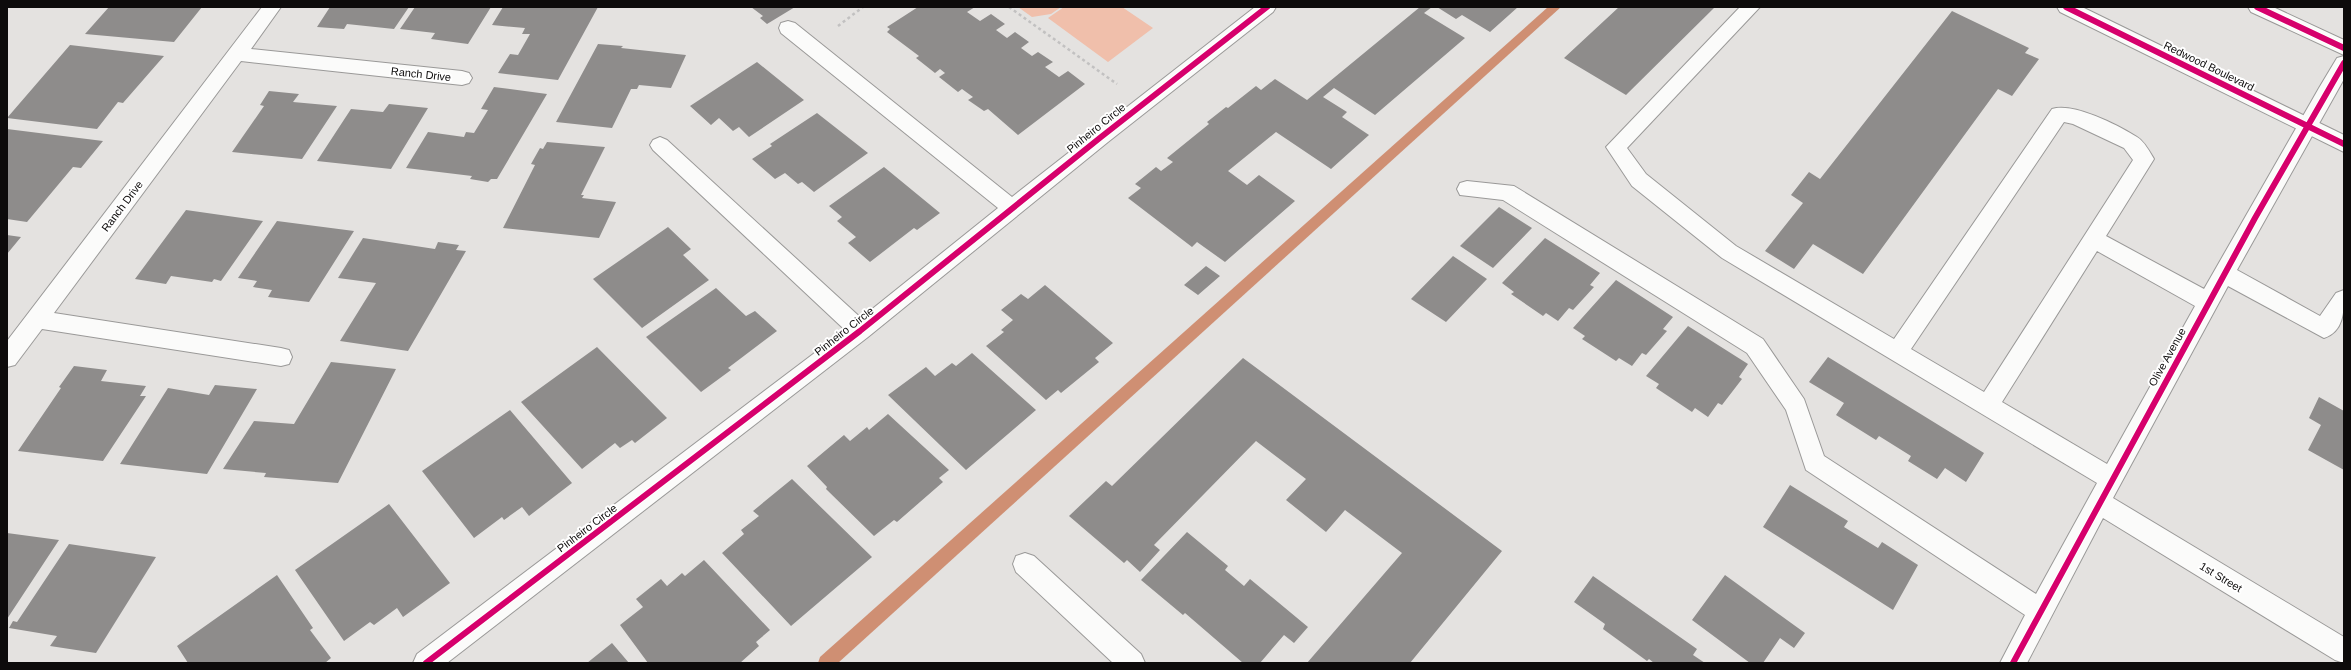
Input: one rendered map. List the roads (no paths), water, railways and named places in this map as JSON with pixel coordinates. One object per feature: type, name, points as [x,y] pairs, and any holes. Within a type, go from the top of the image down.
[{"type":"street","name":"Ranch Drive","points":[[7,358],[272,7]]},
{"type":"street","name":"Pinheiro Circle","points":[[426,663],[860,331],[1012,208],[1267,7]]},
{"type":"street","points":[[1751,7],[1616,147],[1639,180],[1729,252],[2111,479]]},
{"type":"street","name":"Redwood Boulevard","points":[[2066,7],[2344,144]]},
{"type":"street","points":[[2258,7],[2344,48]]},
{"type":"street","points":[[788,28],[1012,208]]},
{"type":"street","name":"Ranch Drive","points":[[236,54],[462,78]]},
{"type":"street","name":"Olive Avenue","points":[[2013,663],[2098,502],[2208,302],[2306,125],[2344,63]]},
{"type":"street","points":[[1897,352],[2059,114],[2077,117],[2131,143],[2144,159],[1988,405]]},
{"type":"street","name":"Pinheiro Circle","points":[[660,145],[860,331]]},
{"type":"street","points":[[1468,189],[1507,192],[1755,346],[1796,406],[1814,463],[2040,611]]},
{"type":"street","points":[[2093,239],[2208,302]]},
{"type":"street","points":[[2224,273],[2324,330],[2344,299]]},
{"type":"street","points":[[37,319],[281,356]]},
{"type":"street","name":"1st Street","points":[[2098,502],[2344,651]]},
{"type":"street","points":[[1025,564],[1132,663]]},
{"type":"waterway","points":[[826,663],[1555,7]]}]
